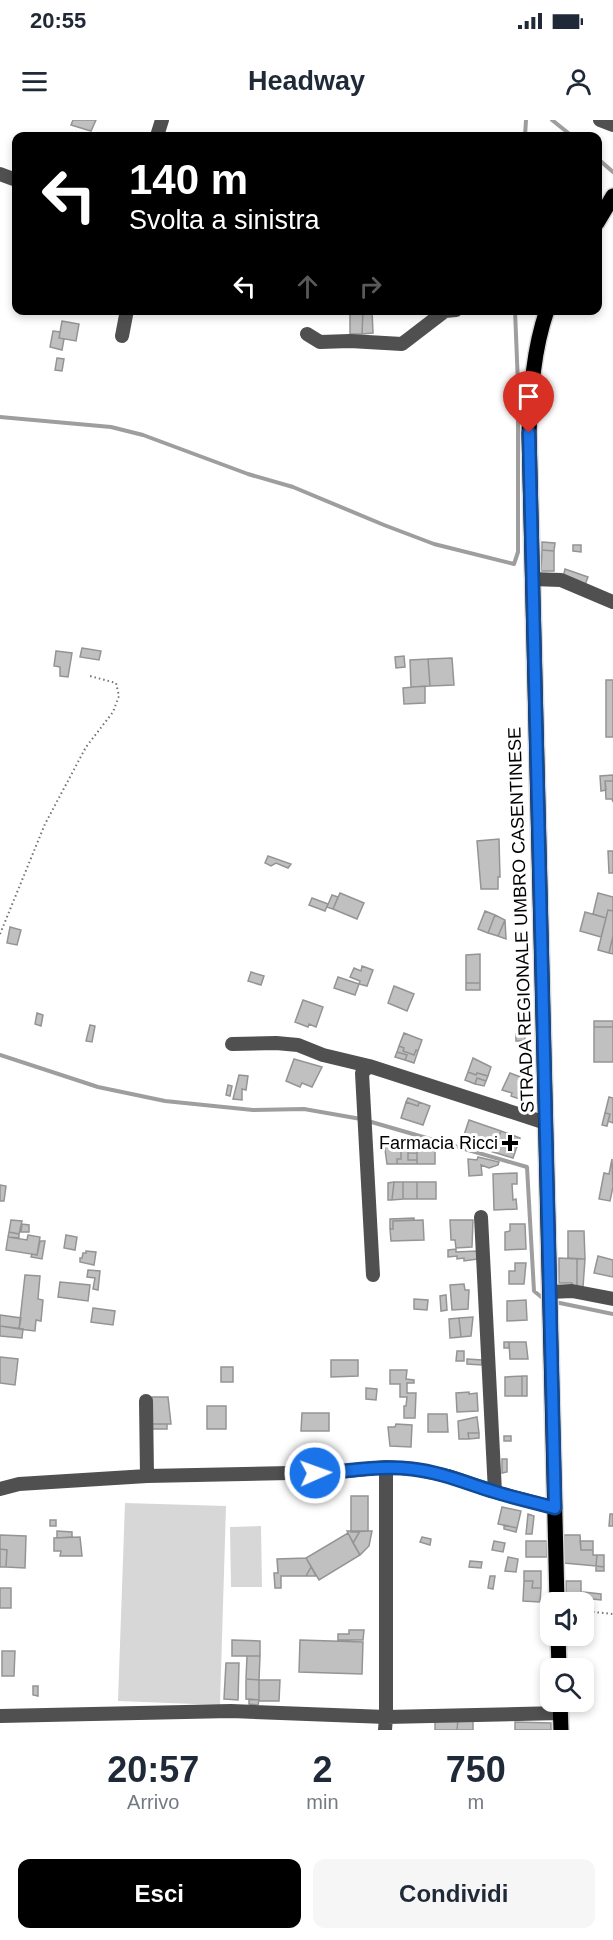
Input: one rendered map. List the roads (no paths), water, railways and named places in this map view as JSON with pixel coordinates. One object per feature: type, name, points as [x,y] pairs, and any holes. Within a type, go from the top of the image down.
[{"type":"main road","points":[[602,215],[613,196]]},
{"type":"main road","name":"STRADA REGIONALE UMBRO CASENTINESE","points":[[545,315],[539,333],[532,371],[529,433],[557,1592]]},
{"type":"main road","points":[[560,1712],[561,1730]]},
{"type":"street","points":[[600,120],[613,125]]},
{"type":"street","points":[[122,336],[126,315]]},
{"type":"street","points":[[307,334],[320,342],[402,344],[441,315]]},
{"type":"street","points":[[532,579],[561,580],[613,602]]},
{"type":"street","points":[[232,1044],[297,1045],[546,1123]]},
{"type":"street","points":[[369,1066],[362,1073],[373,1275]]},
{"type":"street","points":[[481,1216],[495,1492]]},
{"type":"street","points":[[550,1292],[572,1291],[613,1299]]},
{"type":"street","points":[[146,1401],[147,1476]]},
{"type":"street","points":[[385,1723],[386,1467]]},
{"type":"street","points":[[0,1489],[19,1484],[147,1476],[338,1472],[386,1467],[414,1469],[448,1476],[495,1492],[555,1508]]},
{"type":"street","points":[[0,1716],[231,1711],[385,1723],[540,1709]]},
{"type":"waterway","points":[[525,132],[526,120]]},
{"type":"waterway","points":[[552,120],[567,132]]},
{"type":"waterway","points":[[602,162],[613,172]]},
{"type":"waterway","points":[[0,417],[111,427],[143,435],[248,474],[293,487],[434,544],[514,564],[518,552],[518,385],[515,315]]},
{"type":"waterway","points":[[0,1055],[98,1087],[165,1101],[253,1110],[304,1109],[361,1119]]},
{"type":"waterway","points":[[368,1121],[527,1167],[534,1291],[545,1300]]},
{"type":"waterway","points":[[555,1302],[613,1314]]},
{"type":"place","name":"Farmacia Ricci","points":[[510,1143]]}]
